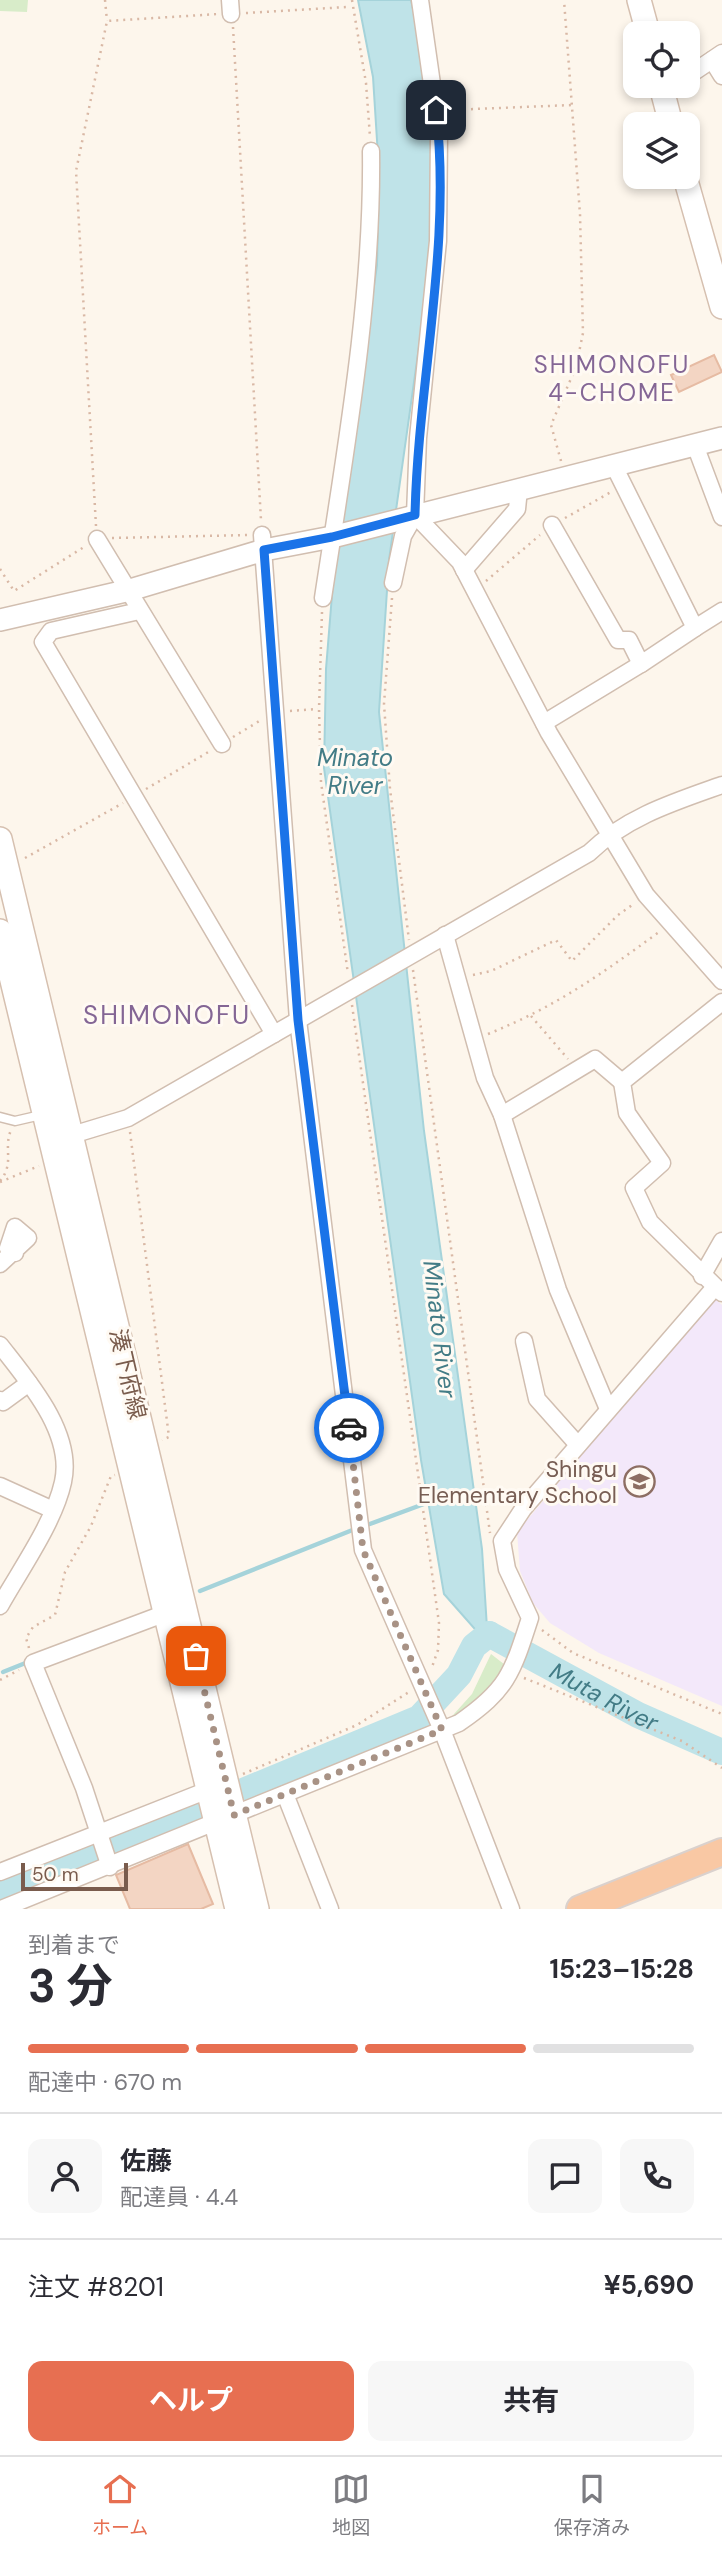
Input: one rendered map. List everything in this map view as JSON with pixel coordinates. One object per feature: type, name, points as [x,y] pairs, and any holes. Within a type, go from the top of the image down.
[{"type":"highway","points":[[580,1909],[722,1852]]},
{"type":"main road","points":[[639,0],[645,21]]},
{"type":"main road","points":[[688,189],[722,307]]},
{"type":"main road","name":"湊下府線","points":[[0,839],[145,1448],[225,1819],[237,1909]]},
{"type":"main road","name":"湊下府線","points":[[0,931],[166,1614],[217,1785]]},
{"type":"main road","name":"湊下府線","points":[[225,1819],[257,1909]]},
{"type":"street","points":[[393,583],[403,536],[415,515],[418,438],[438,241],[436,110],[420,0]]},
{"type":"street","points":[[700,68],[717,56],[722,76]]},
{"type":"street","points":[[323,598],[366,285],[372,219],[371,151]]},
{"type":"street","points":[[0,620],[130,590],[263,543],[332,537],[722,439]]},
{"type":"street","points":[[695,445],[722,517]]},
{"type":"street","points":[[614,466],[695,628]]},
{"type":"street","points":[[464,570],[517,509],[519,489]]},
{"type":"street","points":[[415,515],[464,570],[544,723],[646,895],[722,981]]},
{"type":"street","points":[[552,525],[618,640],[629,640],[641,664]]},
{"type":"street","points":[[97,539],[222,744]]},
{"type":"street","points":[[263,543],[298,1020],[363,1550],[440,1726],[511,1909]]},
{"type":"street","points":[[139,611],[51,631],[43,642],[274,1034]]},
{"type":"street","points":[[544,723],[722,611]]},
{"type":"street","points":[[72,1135],[128,1118],[349,988],[589,853],[608,835],[663,806],[722,785]]},
{"type":"street","points":[[445,935],[485,1077],[502,1115],[558,1290],[608,1409]]},
{"type":"street","points":[[622,1082],[722,1002]]},
{"type":"street","points":[[502,1115],[595,1059],[622,1082],[627,1114],[662,1163],[634,1188],[650,1222],[713,1286]]},
{"type":"street","points":[[1,1909],[110,1867],[440,1726],[458,1723],[487,1704],[503,1688],[512,1671],[528,1622],[507,1569],[502,1541],[523,1509],[713,1286],[722,1241]]},
{"type":"street","points":[[0,1264],[15,1253]]},
{"type":"street","points":[[524,1341],[537,1399],[578,1445]]},
{"type":"street","points":[[0,1345],[29,1383],[51,1419],[62,1450],[63,1481],[53,1510],[0,1606]]},
{"type":"street","points":[[0,1400],[4,1402],[29,1383]]},
{"type":"street","points":[[0,1486],[53,1510]]},
{"type":"street","points":[[0,1570],[16,1576]]},
{"type":"street","points":[[110,1867],[84,1788],[33,1663],[166,1614]]},
{"type":"street","points":[[0,1872],[217,1785]]},
{"type":"street","points":[[285,1794],[330,1909]]},
{"type":"lane","points":[[0,1116],[15,1121],[43,1115],[72,1135]]},
{"type":"path","points":[[97,539],[76,171],[107,21],[105,0]]},
{"type":"path","points":[[352,0],[366,83],[371,151]]},
{"type":"path","points":[[564,0],[580,214],[583,333],[576,367],[551,425],[565,478]]},
{"type":"path","points":[[107,21],[230,7],[347,7]]},
{"type":"path","points":[[0,569],[14,591],[97,539],[263,543],[248,318],[236,53],[230,7]]},
{"type":"path","points":[[436,110],[572,105]]},
{"type":"path","points":[[393,583],[384,704],[390,789],[491,1538],[502,1541]]},
{"type":"path","points":[[217,1785],[357,1725],[422,1684],[430,1672],[438,1650],[439,1623],[321,782],[319,709],[323,598]]},
{"type":"path","points":[[7,869],[136,796],[274,712],[319,709]]},
{"type":"path","points":[[457,979],[491,971],[556,940],[572,961],[618,915],[646,895]]},
{"type":"path","points":[[474,1039],[531,1016],[582,989],[670,924]]},
{"type":"path","points":[[531,1016],[577,1070]]},
{"type":"path","points":[[128,1118],[169,1437],[145,1448]]},
{"type":"path","points":[[0,1182],[8,1171],[11,1156],[6,1142],[15,1121]]},
{"type":"path","points":[[0,1182],[44,1165]]},
{"type":"path","points":[[0,1680],[33,1663],[26,1638],[33,1627],[55,1615],[65,1572],[90,1526],[111,1476],[132,1472]]},
{"type":"path","points":[[528,1622],[573,1653],[722,1714]]},
{"type":"path","points":[[512,1671],[573,1700],[625,1717],[682,1741],[722,1768]]},
{"type":"shaded area","name":"Shingu Elementary School","points":[[714,1298],[722,1305],[722,1706],[599,1653],[550,1623],[533,1603],[520,1571],[517,1532]]},
{"type":"green space","points":[[0,0],[28,0],[27,12],[0,11]]},
{"type":"green space","points":[[491,1654],[509,1668],[500,1685],[445,1724],[472,1694]]},
{"type":"water","name":"Minato River","points":[[358,0],[411,0],[425,63],[431,117],[431,234],[425,304],[389,560],[379,712],[424,1131],[482,1549],[488,1644],[444,1594],[421,1460],[324,768],[326,669],[335,558],[377,265],[379,172],[373,77]]},
{"type":"building","points":[[714,355],[722,372],[679,392],[671,375]]},
{"type":"building","points":[[188,1844],[213,1904],[201,1909],[130,1909],[116,1875]]},
{"type":"waterway","points":[[367,1525],[432,1501]]},
{"type":"waterway","points":[[200,1591],[355,1529]]},
{"type":"waterway","name":"Muta River","points":[[489,1634],[638,1715],[722,1752]]},
{"type":"waterway","name":"Minato River","points":[[0,1892],[419,1718],[459,1675],[474,1646],[489,1634]]},
{"type":"waterway","points":[[3,1672],[28,1662]]},
{"type":"way so far","points":[[196,1656],[234,1815],[442,1730],[363,1550],[349,1428]]},
{"type":"place","name":"Shingu Elementary School","points":[[640,1482]]},
{"type":"district","name":"SHIMONOFU 4-CHOME","points":[[612,378]]},
{"type":"district","name":"SHIMONOFU","points":[[167,1015]]},
{"type":"route","points":[[349,1428],[298,1020],[264,550],[332,537],[415,515],[418,438],[438,241],[439,133],[436,110]]}]
